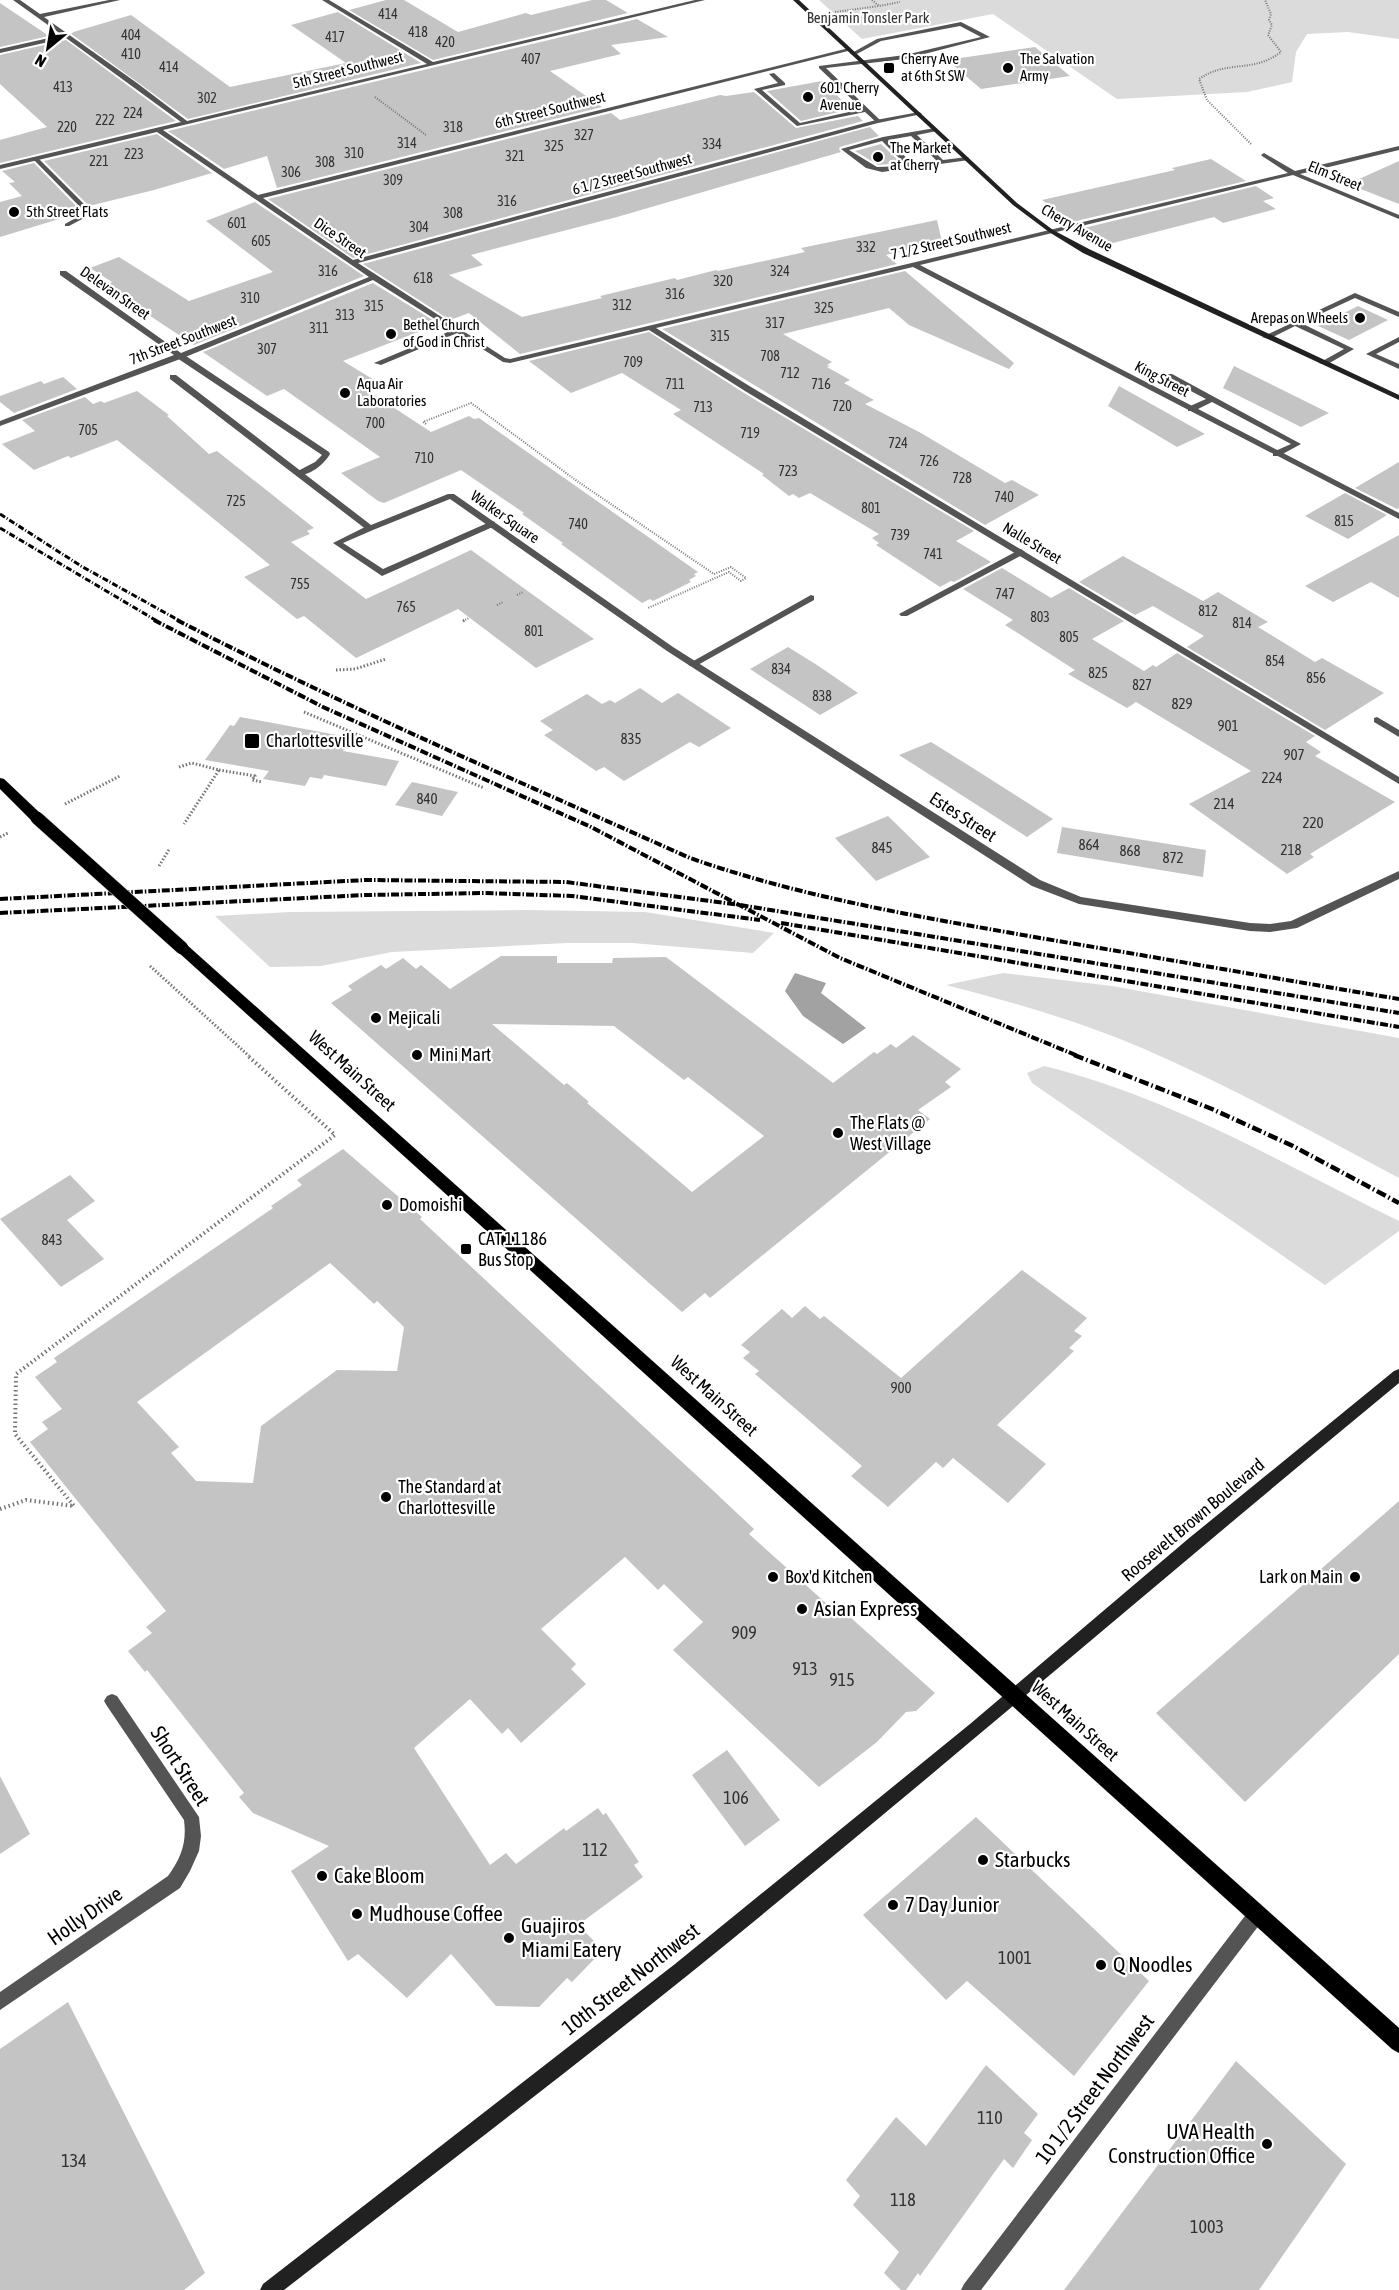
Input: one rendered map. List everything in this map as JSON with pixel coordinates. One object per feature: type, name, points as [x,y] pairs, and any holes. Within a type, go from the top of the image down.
[{"type":"main road","name":"Cherry Avenue","points":[[796,0],[1015,204],[1051,231],[1086,251],[1399,398]]},
{"type":"main road","name":"West Main Street","points":[[0,782],[1399,2042]]},
{"type":"main road","name":"Roosevelt Brown Boulevard","points":[[1014,1696],[1193,1544],[1399,1375]]},
{"type":"main road","name":"10th Street Northwest","points":[[269,2290],[681,1970],[1014,1696]]},
{"type":"street","points":[[16,0],[186,123]]},
{"type":"street","points":[[40,16],[117,0]]},
{"type":"street","points":[[325,0],[432,64]]},
{"type":"street","name":"5th Street Southwest","points":[[0,167],[702,0]]},
{"type":"street","name":"6th Street Southwest","points":[[257,197],[851,52],[879,40],[961,24],[987,37],[905,57],[862,62]]},
{"type":"street","points":[[0,51],[67,36]]},
{"type":"street","points":[[862,62],[821,67],[878,121]]},
{"type":"street","points":[[772,74],[783,84],[757,89],[799,125],[866,110]]},
{"type":"street","name":"6 1/2 Street Southwest","points":[[353,262],[878,121],[919,114]]},
{"type":"street","name":"Dice Street","points":[[159,129],[374,277],[503,360],[510,361]]},
{"type":"street","points":[[935,130],[844,149],[871,170],[888,171],[967,159]]},
{"type":"street","points":[[912,134],[942,163]]},
{"type":"street","points":[[883,140],[912,167]]},
{"type":"street","name":"7 1/2 Street Southwest","points":[[510,361],[1399,148]]},
{"type":"street","name":"Elm Street","points":[[1264,154],[1294,173],[1399,217]]},
{"type":"street","points":[[36,159],[87,210],[87,214],[67,225]]},
{"type":"street","name":"King Street","points":[[913,264],[1399,516]]},
{"type":"street","name":"Delevan Street","points":[[63,273],[180,356],[326,454],[318,464],[299,474]]},
{"type":"street","name":"7th Street Southwest","points":[[0,424],[180,356],[374,277]]},
{"type":"street","points":[[1266,337],[1355,295],[1399,315]]},
{"type":"street","points":[[1296,323],[1350,349],[1370,354],[1399,367]]},
{"type":"street","name":"Nalle Street","points":[[651,328],[748,389],[1399,781]]},
{"type":"street","points":[[378,363],[458,331]]},
{"type":"street","points":[[1370,354],[1399,339]]},
{"type":"street","points":[[1323,363],[1350,349]]},
{"type":"street","points":[[1169,376],[1297,444],[1276,454]]},
{"type":"street","points":[[173,377],[370,528],[337,543],[382,573],[492,524]]},
{"type":"street","points":[[1191,409],[1211,400]]},
{"type":"street","name":"Walker Square","points":[[370,528],[451,496],[670,649]]},
{"type":"street","points":[[904,614],[1021,552]]},
{"type":"street","points":[[693,664],[811,598]]},
{"type":"street","name":"Estes Street","points":[[670,649],[1036,883],[1079,900],[1270,928],[1293,924],[1399,875]]},
{"type":"street","points":[[1377,720],[1399,734]]},
{"type":"street","name":"Short Street","points":[[112,1701],[191,1817],[195,1835],[189,1860]]},
{"type":"street","name":"Holly Drive","points":[[0,2002],[174,1882],[189,1860]]},
{"type":"street","name":"10 1/2 Street Northwest","points":[[970,2290],[1257,1914]]},
{"type":"path","points":[[872,0],[879,6]]},
{"type":"path","points":[[1264,0],[1271,14],[1269,20],[1272,25],[1268,35],[1281,52],[1264,66],[1217,68],[1208,71],[1199,79],[1207,99],[1264,154]]},
{"type":"path","points":[[812,15],[900,2]]},
{"type":"path","points":[[369,92],[431,139]]},
{"type":"path","points":[[426,424],[423,422],[471,403],[577,481],[714,574],[731,567],[746,578],[741,581],[729,572],[648,608],[653,612]]},
{"type":"path","points":[[517,595],[523,592]]},
{"type":"path","points":[[496,604],[503,602]]},
{"type":"path","points":[[463,621],[469,618]]},
{"type":"path","points":[[336,670],[355,669],[386,659]]},
{"type":"path","points":[[304,712],[484,788]]},
{"type":"path","points":[[179,767],[192,763],[255,776],[252,780],[262,782]]},
{"type":"path","points":[[184,824],[219,770]]},
{"type":"path","points":[[65,804],[120,776]]},
{"type":"path","points":[[0,837],[8,833]]},
{"type":"path","points":[[159,866],[170,848]]},
{"type":"path","points":[[0,1509],[26,1500],[74,1506],[15,1434],[16,1374],[335,1135],[150,966]]},
{"type":"green space","name":"Benjamin Tonsler Park","points":[[819,0],[1399,0],[1399,39],[1348,32],[1307,34],[1296,52],[1292,82],[1247,92],[1117,99],[993,14],[862,39]]},
{"type":"green space","points":[[525,910],[645,912],[774,933],[753,953],[632,943],[567,943],[392,952],[321,966],[270,967],[215,916],[291,912]]},
{"type":"green space","points":[[1003,973],[1112,986],[1399,1038],[1399,1178],[1240,1094],[1142,1048],[1045,1013],[946,985]]},
{"type":"green space","points":[[1044,1066],[1136,1095],[1226,1134],[1399,1221],[1399,1231],[1325,1285],[1032,1083],[1027,1073]]},
{"type":"shaded area","points":[[795,973],[826,983],[821,993],[866,1028],[843,1044],[803,1016],[785,991]]},
{"type":"building","points":[[386,0],[404,0],[458,32],[526,13],[531,15],[592,0],[606,0],[628,13],[433,60],[349,10]]},
{"type":"building","points":[[0,3],[49,36],[0,47]]},
{"type":"building","points":[[338,12],[421,63],[188,119],[70,33],[131,15],[230,87],[346,63],[291,25]]},
{"type":"building","points":[[637,19],[668,37],[611,45],[621,54],[550,71],[602,107],[277,188],[267,156],[224,169],[168,131]]},
{"type":"building","points":[[66,40],[176,121],[0,163],[0,140],[47,127],[0,84],[0,55]]},
{"type":"building","name":"The Salvation Army","points":[[1035,47],[1070,76],[981,89],[947,60]]},
{"type":"building","name":"601 Cherry Avenue","points":[[822,81],[851,109],[801,121],[767,91]]},
{"type":"building","points":[[754,92],[796,128],[858,116],[863,121],[353,258],[268,199],[611,113],[620,120],[720,95]]},
{"type":"building","points":[[870,127],[879,136],[840,147],[841,152],[617,217],[471,255],[483,265],[449,275],[522,317],[675,278],[677,280],[805,252],[801,248],[937,220],[942,242],[886,255],[897,264],[520,354],[469,313],[450,320],[363,264]]},
{"type":"building","points":[[157,134],[212,173],[89,206],[44,161]]},
{"type":"building","name":"The Market at Cherry","points":[[881,144],[901,163],[878,165],[855,151]]},
{"type":"building","points":[[1211,159],[1246,181],[1072,222],[1042,200],[1175,170],[1172,168]]},
{"type":"building","points":[[1399,161],[1399,204],[1348,184]]},
{"type":"building","points":[[34,163],[78,208],[64,212],[69,216],[0,237],[0,202],[22,196],[9,183],[15,182],[2,171]]},
{"type":"building","points":[[1256,186],[1274,198],[1263,201],[1276,209],[1223,223],[1214,217],[1105,245],[1080,229]]},
{"type":"building","points":[[255,202],[364,276],[194,345],[111,290],[113,289],[106,285],[112,282],[90,268],[119,257],[189,301],[273,272],[206,221]]},
{"type":"building","points":[[905,271],[1014,363],[1009,369],[909,325],[889,308],[783,334],[832,362],[827,367],[850,380],[844,383],[874,400],[865,404],[921,433],[1005,483],[1012,480],[1039,495],[985,525],[662,329]]},
{"type":"building","points":[[373,283],[439,324],[343,361],[384,386],[370,392],[431,432],[469,416],[474,419],[479,418],[698,572],[689,580],[691,582],[653,601],[650,599],[642,603],[522,514],[524,513],[461,470],[384,503],[378,501],[341,473],[380,457],[284,389],[267,396],[203,352]]},
{"type":"building","points":[[1358,306],[1388,320],[1349,340],[1318,326]]},
{"type":"building","points":[[649,332],[744,393],[974,531],[956,541],[991,562],[940,587],[876,545],[879,543],[872,538],[879,534],[810,493],[799,498],[793,494],[789,496],[762,475],[764,474],[673,414],[681,410],[622,373],[571,393],[529,361]]},
{"type":"building","points":[[1234,366],[1329,413],[1301,427],[1223,388]]},
{"type":"building","points":[[63,377],[77,389],[14,413],[0,402],[0,396],[41,381],[44,384]]},
{"type":"building","points":[[1119,386],[1205,434],[1177,447],[1108,406]]},
{"type":"building","points":[[137,391],[169,415],[167,416],[209,454],[217,451],[314,528],[307,531],[310,534],[291,542],[366,599],[471,550],[594,639],[536,668],[458,609],[356,658],[304,616],[297,619],[244,577],[270,565],[117,440],[34,470],[2,444],[35,431],[22,420],[85,397],[93,404],[101,401],[104,403]]},
{"type":"building","points":[[1399,462],[1399,508],[1355,488]]},
{"type":"building","points":[[1345,493],[1387,515],[1348,539],[1305,516]]},
{"type":"building","points":[[1399,535],[1399,598],[1371,582],[1333,602],[1305,586]]},
{"type":"building","points":[[1123,556],[1203,601],[1218,592],[1268,622],[1258,627],[1315,662],[1322,658],[1384,693],[1325,730],[1187,647],[1204,636],[1153,606],[1135,615],[1079,582]]},
{"type":"building","points":[[1002,568],[1051,598],[1069,588],[1124,621],[1092,639],[1144,671],[1153,665],[1156,667],[1177,653],[1315,736],[1306,742],[1321,752],[1315,756],[1395,802],[1310,854],[1314,857],[1287,874],[1189,804],[1251,771],[1136,702],[1127,708],[1068,674],[1075,670],[1005,625],[1013,620],[963,589]]},
{"type":"building","points":[[788,647],[858,693],[820,715],[750,669]]},
{"type":"building","points":[[640,688],[662,703],[678,693],[731,728],[699,747],[690,742],[624,781],[604,767],[596,771],[544,735],[553,730],[540,721],[587,694],[602,704],[610,700],[615,703]]},
{"type":"building","points":[[240,717],[337,735],[335,738],[344,740],[341,747],[345,748],[343,751],[399,761],[386,786],[324,775],[322,779],[310,777],[305,786],[263,779],[269,771],[205,760],[230,725],[234,726]]},
{"type":"building","points":[[931,742],[1053,819],[1027,837],[899,755]]},
{"type":"building","points":[[412,782],[458,792],[442,816],[395,805]]},
{"type":"building","points":[[888,816],[930,857],[876,881],[835,838]]},
{"type":"building","points":[[1062,827],[1206,850],[1203,877],[1057,853]]},
{"type":"building","name":"The Flats @ West Village","points":[[501,956],[557,956],[557,963],[612,963],[613,958],[666,957],[833,1083],[874,1052],[877,1054],[891,1044],[896,1048],[913,1035],[961,1069],[945,1082],[951,1087],[918,1110],[930,1119],[710,1298],[705,1293],[682,1312],[331,1003],[352,990],[348,986],[381,965],[386,969],[403,958],[416,969],[421,965],[450,989]],"holes":[[[492,1024],[614,1026],[684,1080],[688,1077],[764,1136],[692,1192],[587,1103],[589,1102],[567,1083],[564,1085]]]},
{"type":"building","name":"The Standard at Charlottesville","points":[[343,1149],[422,1217],[420,1219],[754,1529],[749,1534],[837,1613],[841,1609],[935,1693],[916,1711],[906,1712],[877,1742],[819,1787],[673,1650],[703,1622],[664,1584],[658,1590],[625,1557],[541,1629],[576,1664],[571,1669],[586,1684],[521,1743],[508,1728],[502,1734],[470,1699],[414,1748],[490,1865],[506,1853],[516,1864],[564,1828],[566,1831],[598,1808],[603,1815],[606,1813],[639,1862],[634,1865],[643,1877],[578,1925],[603,1950],[572,1982],[567,1978],[539,2007],[496,2006],[451,1954],[407,1998],[358,1954],[348,1961],[291,1871],[329,1846],[253,1813],[239,1797],[244,1793],[147,1670],[145,1672],[128,1651],[152,1633],[146,1627],[166,1611],[30,1442],[48,1429],[42,1422],[62,1409],[35,1377],[57,1362],[54,1358],[273,1208],[271,1206],[302,1185],[297,1180]],"holes":[[[330,1263],[374,1304],[377,1301],[404,1327],[397,1371],[337,1370],[261,1426],[253,1483],[196,1481],[171,1453],[179,1447],[137,1402]]]},
{"type":"building","points":[[70,1175],[95,1201],[67,1220],[104,1259],[61,1287],[0,1219]]},
{"type":"building","points":[[1022,1270],[1087,1318],[1074,1331],[1082,1336],[1069,1348],[1074,1351],[997,1425],[1046,1464],[1008,1503],[953,1458],[943,1468],[936,1462],[888,1507],[851,1476],[862,1466],[755,1374],[759,1371],[743,1358],[750,1352],[741,1345],[782,1309],[792,1318],[805,1306],[820,1319],[824,1316],[901,1378]]},
{"type":"building","name":"Lark on Main","points":[[1399,1501],[1399,1654],[1245,1802],[1156,1713]]},
{"type":"building","points":[[727,1750],[780,1820],[745,1846],[692,1775]]},
{"type":"building","points":[[0,1776],[30,1834],[0,1854]]},
{"type":"building","points":[[976,1817],[1149,1981],[1074,2076],[967,1981],[946,2000],[863,1915]]},
{"type":"building","points":[[68,2002],[205,2273],[184,2290],[0,2290],[0,2049]]},
{"type":"building","points":[[1236,2061],[1346,2164],[1259,2290],[1064,2290]]},
{"type":"building","points":[[986,2065],[1038,2114],[1024,2133],[1032,2140],[1013,2168],[1004,2159],[920,2276],[918,2273],[906,2290],[901,2290],[884,2273],[899,2252],[853,2205],[860,2196],[846,2180],[896,2117],[926,2146]]},
{"type":"railway","points":[[0,514],[81,566],[180,621]]},
{"type":"railway","points":[[0,528],[157,621]]},
{"type":"railway","points":[[154,620],[323,707],[591,827],[739,905]]},
{"type":"railway","points":[[177,620],[432,743],[690,858],[733,872],[819,895],[907,914],[1399,999]]},
{"type":"railway","points":[[0,899],[366,880],[566,882],[739,905]]},
{"type":"railway","points":[[0,913],[366,895],[484,893],[572,896],[760,920]]},
{"type":"railway","points":[[739,905],[1399,1013]]},
{"type":"railway","points":[[739,905],[840,958],[1078,1056]]},
{"type":"railway","points":[[781,923],[1399,1027]]},
{"type":"railway","points":[[1074,1055],[1212,1109],[1293,1146],[1399,1203]]},
{"type":"place","name":"Cherry Ave at 6th St SW","points":[[889,68]]},
{"type":"place","name":"The Salvation Army","points":[[1008,68]]},
{"type":"place","name":"601 Cherry Avenue","points":[[808,97]]},
{"type":"place","name":"The Market at Cherry","points":[[878,157]]},
{"type":"place","name":"5th Street Flats","points":[[14,212]]},
{"type":"place","name":"Arepas on Wheels","points":[[1360,318]]},
{"type":"place","name":"Bethel Church of God in Christ","points":[[391,334]]},
{"type":"place","name":"Aqua Air Laboratories","points":[[345,393]]},
{"type":"place","name":"Charlottesville","points":[[252,741]]},
{"type":"place","name":"Mejicali","points":[[376,1018]]},
{"type":"place","name":"Mini Mart","points":[[417,1055]]},
{"type":"place","name":"The Flats @ West Village","points":[[838,1133]]},
{"type":"place","name":"Domoishi","points":[[387,1205]]},
{"type":"place","name":"CAT 11186 Bus Stop","points":[[466,1249]]},
{"type":"place","name":"The Standard at Charlottesville","points":[[386,1497]]},
{"type":"place","name":"Box'd Kitchen","points":[[773,1577]]},
{"type":"place","name":"Lark on Main","points":[[1355,1577]]},
{"type":"place","name":"Asian Express","points":[[802,1609]]},
{"type":"place","name":"Starbucks","points":[[983,1860]]},
{"type":"place","name":"Cake Bloom","points":[[322,1876]]},
{"type":"place","name":"7 Day Junior","points":[[893,1905]]},
{"type":"place","name":"Mudhouse Coffee","points":[[357,1914]]},
{"type":"place","name":"Guajiros Miami Eatery","points":[[509,1938]]},
{"type":"place","name":"Q Noodles","points":[[1101,1965]]},
{"type":"place","name":"UVA Health Construction Office","points":[[1267,2144]]}]
